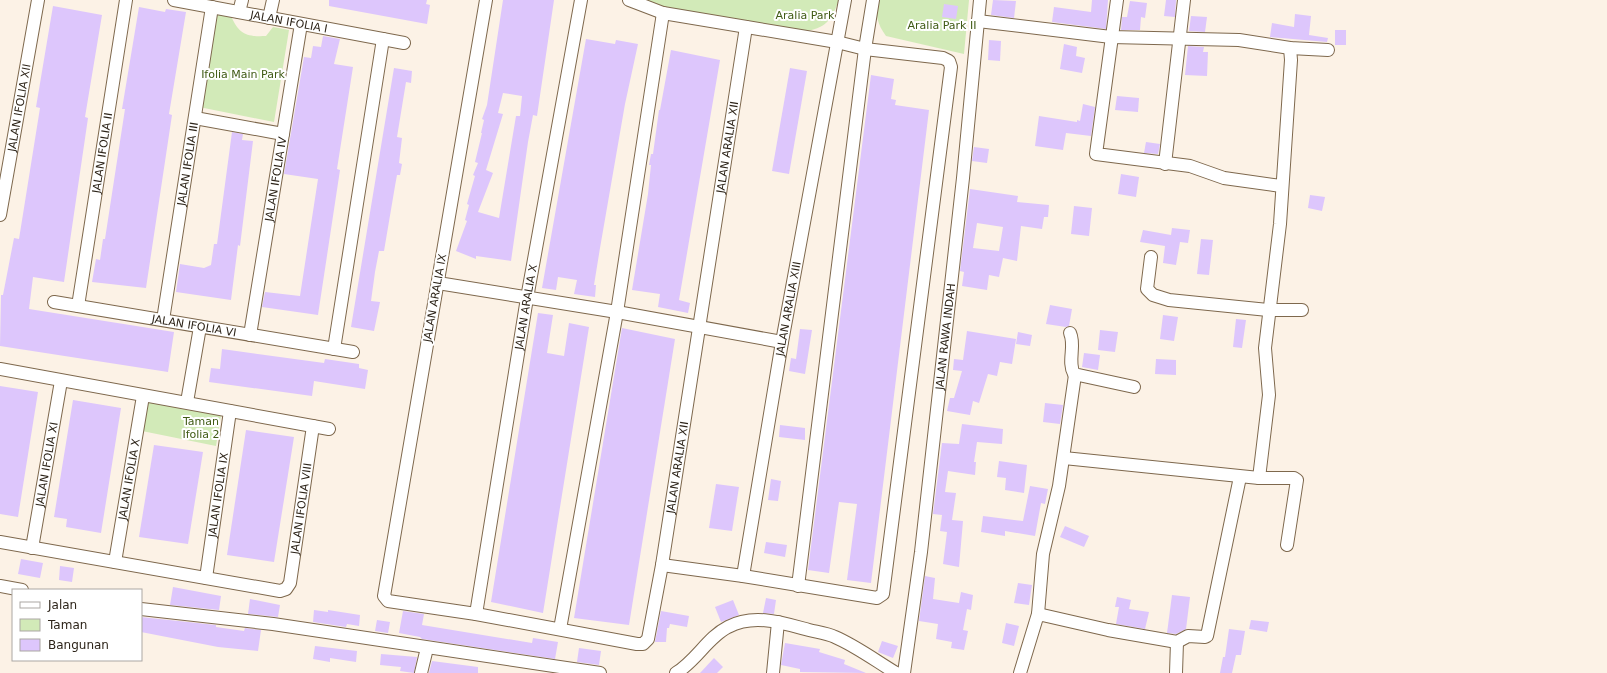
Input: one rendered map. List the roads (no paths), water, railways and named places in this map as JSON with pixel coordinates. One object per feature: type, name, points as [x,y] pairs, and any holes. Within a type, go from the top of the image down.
[{"type":"street","name":"JALAN IFOLIA XII","points":[[0,215],[38,0]]},
{"type":"street","name":"JALAN IFOLIA II","points":[[78,306],[126,0]]},
{"type":"street","name":"JALAN IFOLIA I","points":[[174,0],[404,43]]},
{"type":"street","points":[[239,12],[242,0]]},
{"type":"street","points":[[269,18],[273,0]]},
{"type":"street","name":"JALAN ARALIA IX","points":[[384,596],[486,0]]},
{"type":"street","name":"JALAN ARALIA X","points":[[476,614],[527,298],[581,0]]},
{"type":"street","points":[[629,0],[663,12],[837,42],[865,49],[943,58],[949,61],[951,67],[885,591],[877,598],[743,576],[662,565]]},
{"type":"street","name":"JALAN ARALIA XIII","points":[[743,576],[782,342],[845,0]]},
{"type":"street","points":[[798,586],[865,49],[873,0]]},
{"type":"street","name":"JALAN RAWA INDAH","points":[[904,673],[921,552],[963,178],[980,0]]},
{"type":"street","points":[[1117,0],[1096,154],[1190,166],[1224,178],[1282,186]]},
{"type":"street","points":[[1165,164],[1178,38],[1184,0]]},
{"type":"street","name":"JALAN IFOLIA III","points":[[163,320],[212,7]]},
{"type":"street","points":[[560,629],[617,312],[663,12]]},
{"type":"street","points":[[978,21],[1111,37],[1239,40],[1290,48],[1328,50]]},
{"type":"street","name":"JALAN IFOLIA IV","points":[[250,335],[301,24]]},
{"type":"street","name":"JALAN ARALIA XII","points":[[384,596],[388,601],[476,614],[637,644],[646,642],[648,639],[662,565],[746,27]]},
{"type":"street","points":[[334,349],[383,39]]},
{"type":"street","points":[[1259,478],[1270,395],[1265,348],[1268,310],[1280,224],[1291,60],[1290,48]]},
{"type":"street","points":[[195,118],[283,134]]},
{"type":"street","points":[[1151,257],[1147,289],[1153,295],[1169,300],[1268,310],[1302,310]]},
{"type":"street","points":[[438,283],[617,312],[698,328],[782,342]]},
{"type":"street","name":"JALAN IFOLIA VI","points":[[54,302],[353,352]]},
{"type":"street","points":[[187,402],[200,327]]},
{"type":"street","points":[[1020,673],[1038,614],[1043,554],[1064,458],[1075,375],[1072,371],[1070,360],[1072,337],[1070,333]]},
{"type":"street","points":[[0,369],[329,429]]},
{"type":"street","points":[[1075,375],[1134,387]]},
{"type":"street","name":"JALAN IFOLIA XI","points":[[32,548],[61,381]]},
{"type":"street","name":"JALAN IFOLIA X","points":[[115,562],[143,396]]},
{"type":"street","name":"JALAN IFOLIA IX","points":[[206,578],[230,411]]},
{"type":"street","name":"JALAN IFOLIA VIII","points":[[206,578],[280,591],[286,589],[290,583],[313,426]]},
{"type":"street","points":[[1064,458],[1240,477],[1294,478],[1296,480],[1287,545]]},
{"type":"street","points":[[1038,614],[1115,631],[1177,642],[1188,636],[1205,637],[1209,634],[1240,477]]},
{"type":"street","points":[[0,542],[206,578]]},
{"type":"street","points":[[0,586],[16,589]]},
{"type":"street","points":[[142,609],[273,624],[568,671],[600,673]]},
{"type":"street","points":[[676,673],[694,660],[719,633],[741,621],[778,622],[835,637],[896,673]]},
{"type":"street","points":[[773,673],[778,622]]},
{"type":"street","points":[[1176,673],[1177,642]]},
{"type":"street","points":[[420,673],[427,648]]},
{"type":"park label","name":"Aralia Park","points":[[805,15]]},
{"type":"park label","name":"Aralia Park II","points":[[942,25]]},
{"type":"park label","name":"Ifolia Main Park","points":[[243,74]]},
{"type":"park label","name":"Taman Ifolia 2","points":[[201,427]]}]
